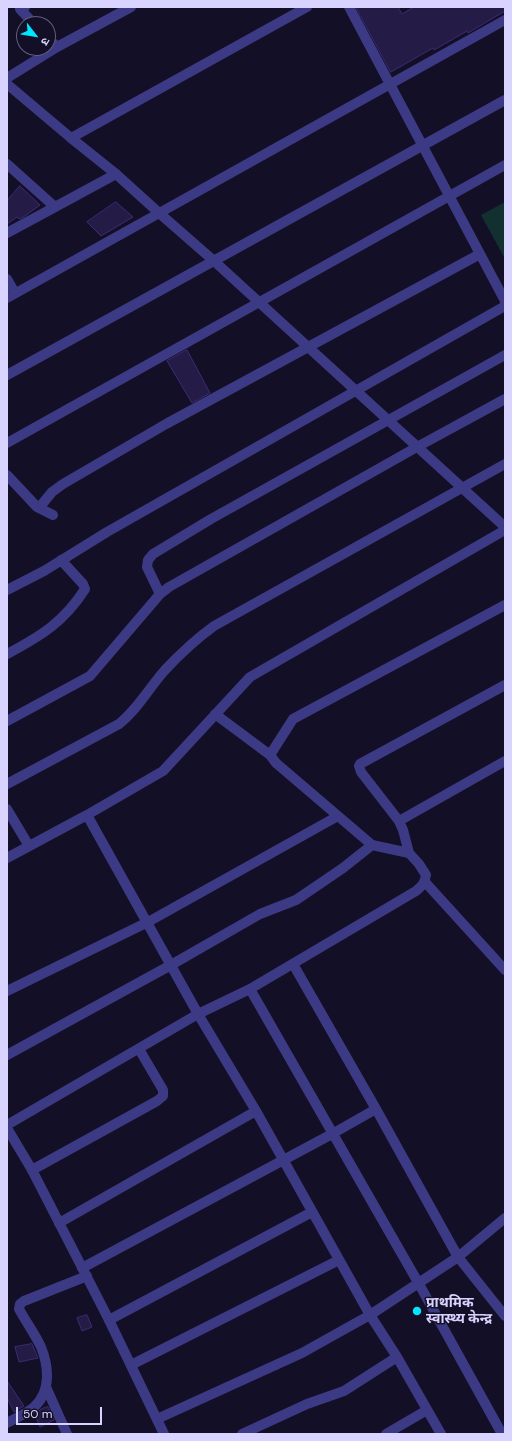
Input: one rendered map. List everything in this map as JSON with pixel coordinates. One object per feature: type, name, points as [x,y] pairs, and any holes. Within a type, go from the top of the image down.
[{"type":"street","points":[[25,7],[20,9],[27,16]]},
{"type":"street","points":[[7,78],[57,47],[131,7]]},
{"type":"street","points":[[71,138],[307,7]]},
{"type":"street","points":[[349,7],[505,301]]},
{"type":"street","points":[[7,279],[11,295],[505,20]]},
{"type":"street","points":[[7,84],[116,174],[214,261],[505,529],[250,677],[163,771],[87,815],[7,858]]},
{"type":"street","points":[[7,375],[505,100]]},
{"type":"street","points":[[7,164],[55,207]]},
{"type":"street","points":[[7,443],[505,165]]},
{"type":"street","points":[[7,233],[116,174]]},
{"type":"street","points":[[40,508],[52,492],[63,484],[287,358],[480,254]]},
{"type":"street","points":[[7,590],[505,306]]},
{"type":"street","points":[[160,594],[146,567],[148,560],[153,554],[211,519],[505,355]]},
{"type":"street","points":[[7,721],[90,676],[160,594],[169,587],[505,399]]},
{"type":"street","points":[[7,784],[105,732],[124,720],[130,715],[165,671],[199,636],[214,626],[505,464]]},
{"type":"street","points":[[7,475],[40,508],[52,515]]},
{"type":"street","points":[[7,654],[52,628],[85,589],[83,584],[61,560]]},
{"type":"street","points":[[270,755],[293,719],[505,605]]},
{"type":"street","points":[[164,1434],[109,1320],[32,1170],[7,1127],[198,1014],[250,989],[416,891],[425,882],[426,875],[424,870],[406,848],[404,830],[399,821],[358,766],[505,685]]},
{"type":"street","points":[[215,714],[270,755],[276,763],[372,844],[409,853]]},
{"type":"street","points":[[399,821],[505,760]]},
{"type":"street","points":[[7,809],[29,846]]},
{"type":"street","points":[[87,815],[198,1014],[284,1160],[370,1315],[397,1357],[441,1434]]},
{"type":"street","points":[[7,991],[148,922],[338,816]]},
{"type":"street","points":[[7,1055],[171,965],[260,914],[296,900],[332,874],[343,868],[372,844]]},
{"type":"street","points":[[425,882],[505,970]]},
{"type":"street","points":[[293,964],[458,1257],[505,1316]]},
{"type":"street","points":[[250,989],[419,1284],[502,1434]]},
{"type":"street","points":[[32,1170],[157,1101],[163,1096],[163,1090],[139,1049]]},
{"type":"street","points":[[7,1423],[34,1407],[43,1397],[46,1387],[47,1372],[41,1347],[19,1309],[20,1304],[84,1272],[376,1109]]},
{"type":"street","points":[[59,1224],[256,1111]]},
{"type":"street","points":[[109,1320],[312,1212]]},
{"type":"street","points":[[157,1419],[302,1353],[370,1315],[419,1284],[503,1223]]},
{"type":"street","points":[[131,1365],[339,1260]]},
{"type":"street","points":[[242,1434],[307,1404],[344,1391],[397,1357]]},
{"type":"street","points":[[46,1387],[67,1434]]},
{"type":"street","points":[[386,1434],[428,1410]]},
{"type":"green space","points":[[505,202],[505,259],[481,215]]},
{"type":"building","points":[[356,7],[398,7],[402,14],[414,7],[505,7],[505,11],[468,33],[467,31],[434,50],[433,48],[391,72]]},
{"type":"building","points":[[20,186],[40,205],[20,219],[17,217],[7,224],[7,201]]},
{"type":"building","points":[[116,202],[133,217],[101,236],[87,222]]},
{"type":"building","points":[[187,350],[210,393],[192,403],[167,361]]},
{"type":"building","points":[[87,1315],[92,1327],[82,1331],[77,1318]]},
{"type":"building","points":[[32,1344],[38,1358],[19,1362],[15,1347]]},
{"type":"building","points":[[7,1381],[24,1406],[14,1412],[7,1398]]},
{"type":"building","points":[[48,1407],[54,1420],[40,1427],[35,1415],[41,1409]]},
{"type":"place","name":"प्राथमिक स्वास्थ्य केन्द्र","points":[[417,1311]]}]
